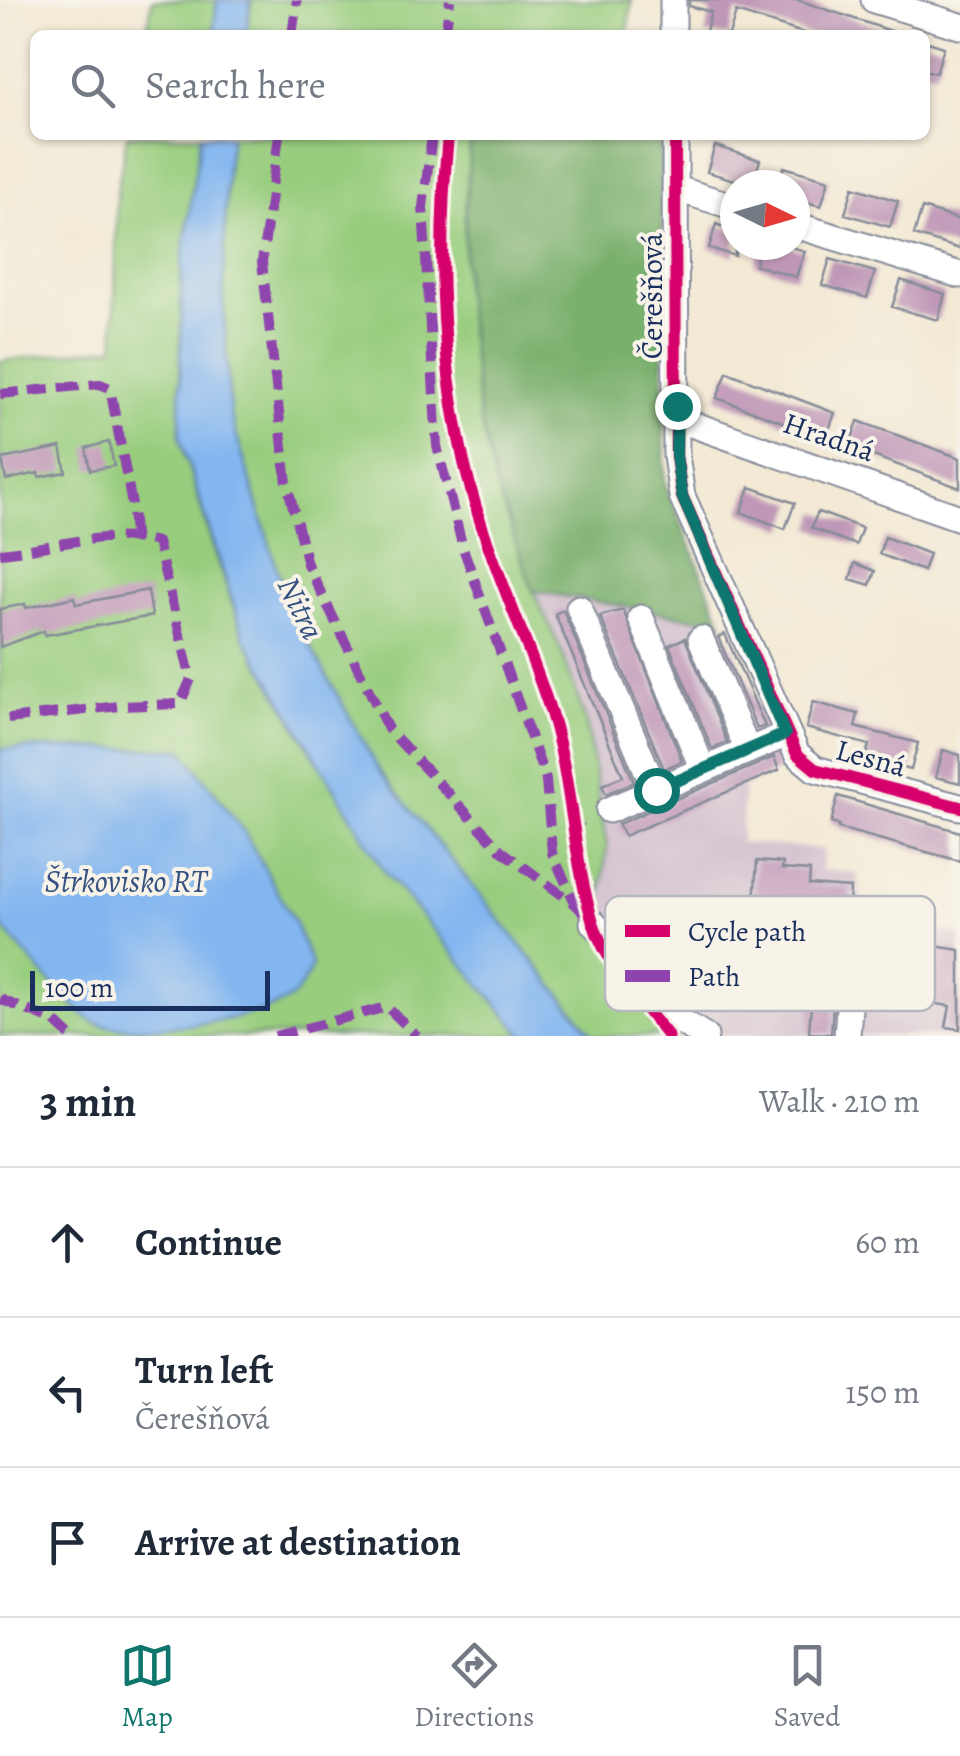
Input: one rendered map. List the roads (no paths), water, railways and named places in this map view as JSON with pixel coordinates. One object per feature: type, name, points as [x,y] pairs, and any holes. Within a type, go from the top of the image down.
[{"type":"street","points":[[673,0],[673,30]]},
{"type":"street","points":[[874,0],[960,26]]},
{"type":"street","name":"Čerešňová","points":[[675,140],[676,456],[682,496],[785,734]]},
{"type":"street","points":[[677,189],[720,202]]},
{"type":"street","points":[[810,229],[960,274]]},
{"type":"street","name":"Hradná","points":[[677,418],[960,518]]},
{"type":"street","points":[[580,608],[656,790]]},
{"type":"street","points":[[641,618],[702,770]]},
{"type":"street","points":[[701,639],[748,750]]},
{"type":"street","points":[[609,810],[785,734]]},
{"type":"street","name":"Lesná","points":[[785,734],[797,754],[815,769],[960,807]]},
{"type":"street","points":[[593,923],[605,936]]},
{"type":"street","points":[[673,1011],[706,1036]]},
{"type":"street","points":[[846,1036],[848,1011]]},
{"type":"water","points":[[217,0],[251,0],[247,30],[214,30]]},
{"type":"water","points":[[200,140],[230,140],[223,298],[230,413],[288,606],[380,772],[594,1036],[524,1036],[384,871],[244,637],[180,438],[182,261]]},
{"type":"water","name":"Štrkovisko RT","points":[[0,749],[182,749],[244,832],[294,921],[312,966],[294,995],[253,1013],[166,1027],[113,1027],[96,1023],[75,1007],[0,924]]},
{"type":"water label","name":"Nitra","points":[[301,608]]}]
